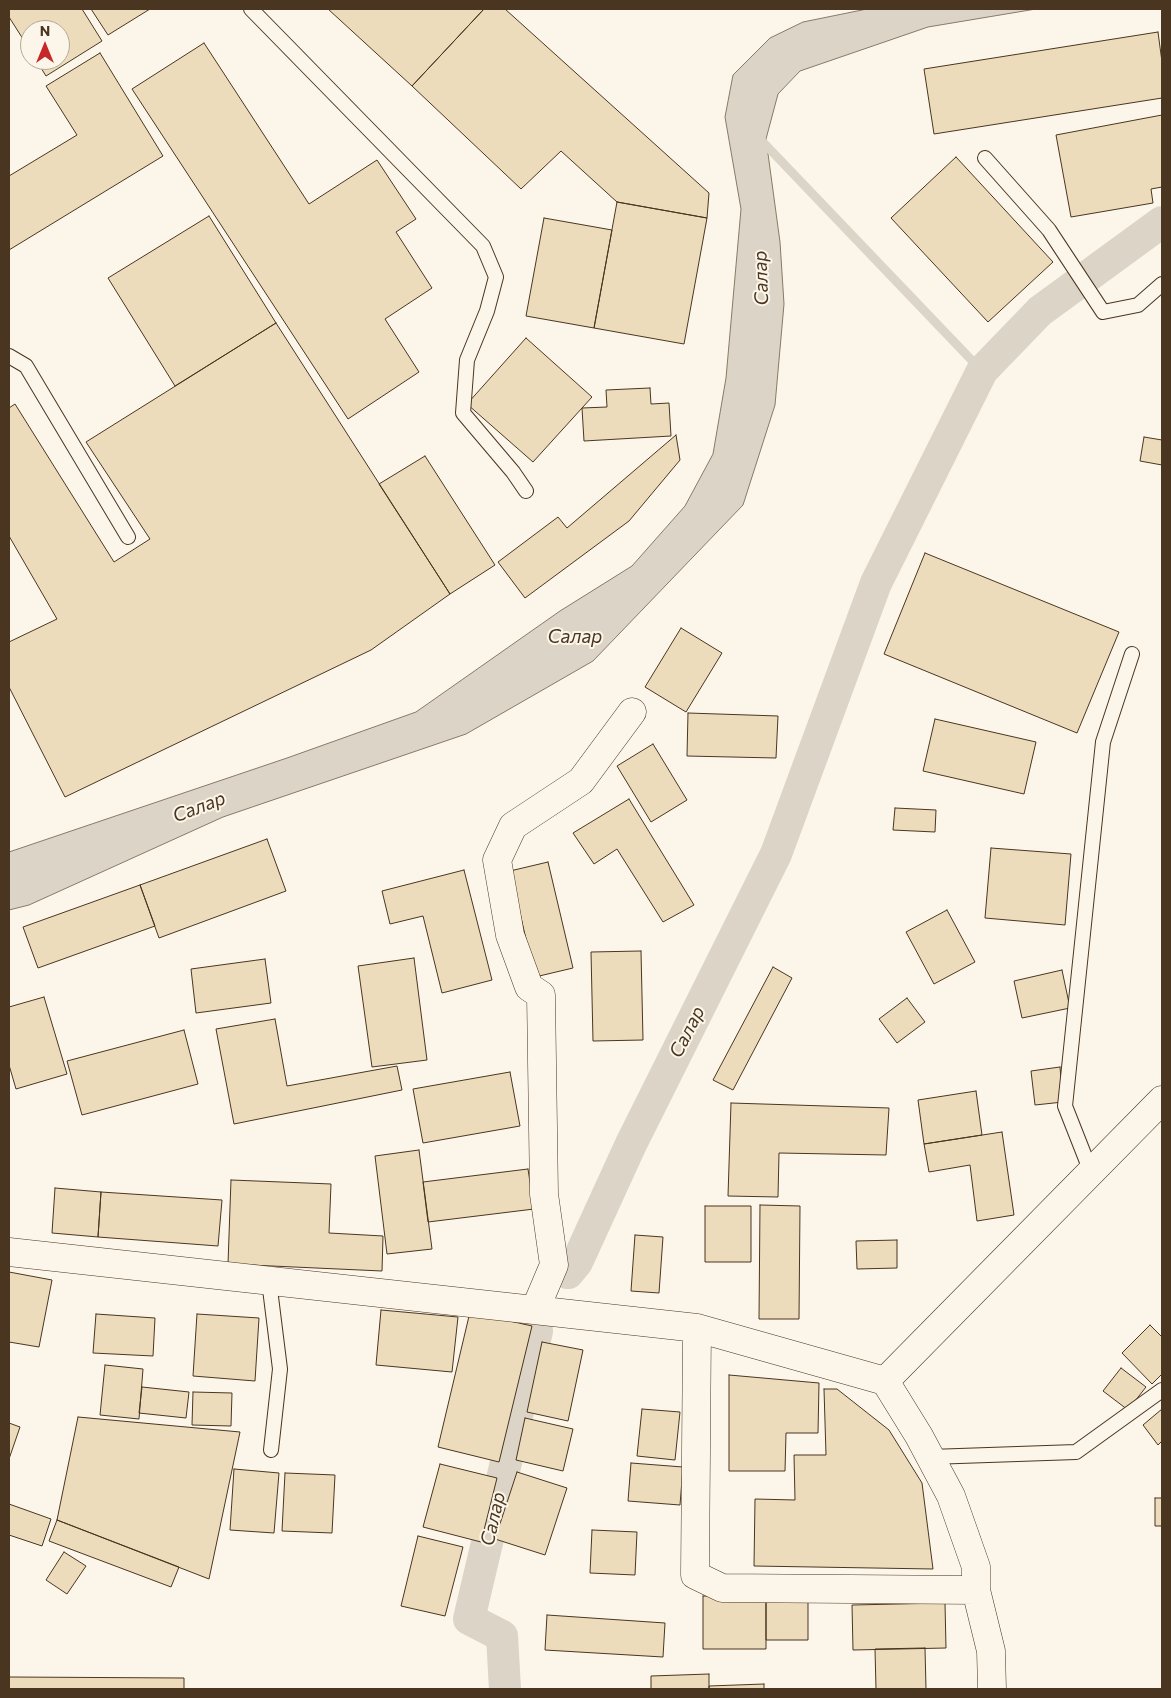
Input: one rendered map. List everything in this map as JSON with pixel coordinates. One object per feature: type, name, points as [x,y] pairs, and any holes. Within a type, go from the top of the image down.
[{"type":"street","points":[[535,1310],[554,1265],[544,1194],[541,995],[529,987],[510,935],[498,860],[513,826],[581,781],[632,712]]},
{"type":"street","points":[[885,1381],[1162,1100]]},
{"type":"street","points":[[9,1252],[697,1328],[885,1381],[951,1496],[976,1567],[976,1590],[991,1651],[992,1689]]},
{"type":"street","points":[[697,1328],[695,1575],[722,1588],[976,1590]]},
{"type":"lane","points":[[251,9],[483,246],[496,277],[487,311],[467,360],[463,413],[513,472],[526,491]]},
{"type":"lane","points":[[985,158],[1049,230],[1104,312],[1138,306],[1162,284]]},
{"type":"lane","points":[[9,356],[26,366],[128,537]]},
{"type":"lane","points":[[1091,1172],[1065,1106],[1103,742],[1132,654]]},
{"type":"lane","points":[[269,1281],[280,1369],[271,1450]]},
{"type":"lane","points":[[930,1457],[1076,1452],[1162,1390]]},
{"type":"water","name":"Салар","points":[[867,9],[1036,9],[928,27],[800,71],[778,94],[766,139],[780,242],[784,304],[775,405],[743,505],[593,661],[466,734],[223,817],[29,905],[9,910],[9,852],[287,758],[416,712],[560,611],[632,566],[685,506],[713,454],[726,378],[741,209],[725,117],[733,75],[770,38],[803,22]]},
{"type":"building","points":[[9,9],[82,9],[102,41],[70,61],[70,20],[20,20],[20,34],[9,17]]},
{"type":"building","points":[[91,9],[150,9],[108,35]]},
{"type":"building","points":[[328,9],[484,9],[412,86]]},
{"type":"building","points":[[484,9],[505,9],[709,193],[707,218],[617,202],[561,151],[521,189],[412,86]]},
{"type":"building","points":[[1158,32],[1162,62],[1162,98],[934,134],[924,69]]},
{"type":"building","points":[[204,43],[309,204],[377,160],[416,219],[396,232],[432,288],[385,319],[419,372],[348,419],[132,89]]},
{"type":"building","points":[[100,53],[163,156],[9,250],[9,176],[77,135],[46,86]]},
{"type":"building","points":[[42,70],[56,70],[46,76]]},
{"type":"building","points":[[1162,115],[1162,187],[1151,189],[1153,203],[1071,217],[1056,135]]},
{"type":"building","points":[[956,157],[1053,262],[988,322],[891,218]]},
{"type":"building","points":[[617,202],[707,218],[684,344],[594,328]]},
{"type":"building","points":[[209,216],[276,323],[175,386],[108,278]]},
{"type":"building","points":[[544,218],[612,230],[594,328],[526,316]]},
{"type":"building","points":[[276,323],[450,594],[371,650],[65,797],[9,687],[9,642],[57,619],[9,536],[9,408],[15,404],[114,562],[150,539],[86,442]]},
{"type":"building","points":[[526,338],[592,397],[533,462],[467,404]]},
{"type":"building","points":[[650,388],[651,404],[669,403],[671,436],[584,441],[582,408],[607,407],[606,390]]},
{"type":"building","points":[[676,435],[680,460],[629,521],[525,598],[498,562],[558,517],[567,528]]},
{"type":"building","points":[[1144,437],[1162,440],[1162,465],[1140,461]]},
{"type":"building","points":[[425,456],[495,565],[450,594],[379,484]]},
{"type":"building","points":[[925,553],[1119,632],[1077,733],[884,654]]},
{"type":"building","points":[[681,628],[722,653],[686,712],[645,687]]},
{"type":"building","points":[[688,713],[778,716],[776,758],[687,756]]},
{"type":"building","points":[[935,719],[1036,742],[1024,794],[923,771]]},
{"type":"building","points":[[653,744],[687,800],[651,822],[617,766]]},
{"type":"building","points":[[629,799],[694,905],[663,922],[617,849],[594,864],[573,833]]},
{"type":"building","points":[[895,808],[936,810],[935,832],[893,830]]},
{"type":"building","points":[[267,839],[286,891],[159,938],[140,885]]},
{"type":"building","points":[[991,848],[1071,854],[1065,925],[985,918]]},
{"type":"building","points":[[548,862],[573,968],[535,977],[510,871]]},
{"type":"building","points":[[464,870],[492,980],[442,993],[423,916],[390,924],[382,891]]},
{"type":"building","points":[[140,885],[155,926],[38,968],[23,927]]},
{"type":"building","points":[[947,910],[975,962],[934,984],[906,932]]},
{"type":"building","points":[[641,951],[643,1040],[593,1041],[591,952]]},
{"type":"building","points":[[414,958],[427,1060],[372,1067],[358,966]]},
{"type":"building","points":[[265,959],[271,1003],[196,1013],[191,969]]},
{"type":"building","points":[[773,967],[792,978],[733,1090],[713,1080]]},
{"type":"building","points":[[1062,970],[1070,1008],[1022,1018],[1014,981]]},
{"type":"building","points":[[44,997],[67,1074],[16,1089],[9,1065],[9,1007]]},
{"type":"building","points":[[907,998],[925,1022],[897,1043],[879,1019]]},
{"type":"building","points":[[275,1019],[287,1086],[397,1066],[402,1090],[234,1124],[216,1029]]},
{"type":"building","points":[[184,1030],[198,1084],[82,1115],[67,1061]]},
{"type":"building","points":[[1060,1067],[1063,1102],[1035,1105],[1031,1071]]},
{"type":"building","points":[[510,1072],[520,1126],[423,1143],[413,1089]]},
{"type":"building","points":[[976,1091],[982,1135],[924,1144],[918,1100]]},
{"type":"building","points":[[731,1103],[889,1108],[886,1155],[779,1153],[778,1197],[728,1196]]},
{"type":"building","points":[[1002,1132],[1014,1215],[977,1221],[970,1165],[929,1172],[924,1144]]},
{"type":"building","points":[[419,1150],[432,1249],[387,1254],[375,1156]]},
{"type":"building","points":[[528,1169],[534,1209],[428,1222],[423,1182]]},
{"type":"building","points":[[231,1180],[331,1184],[329,1233],[383,1236],[382,1271],[228,1264]]},
{"type":"building","points":[[55,1188],[101,1192],[98,1237],[52,1233]]},
{"type":"building","points":[[101,1192],[222,1200],[218,1246],[98,1237]]},
{"type":"building","points":[[760,1205],[800,1206],[799,1319],[759,1319]]},
{"type":"building","points":[[705,1206],[751,1206],[751,1262],[705,1262]]},
{"type":"building","points":[[635,1235],[663,1237],[659,1293],[631,1291]]},
{"type":"building","points":[[897,1240],[897,1268],[857,1269],[856,1241]]},
{"type":"building","points":[[9,1272],[52,1280],[39,1347],[9,1342]]},
{"type":"building","points":[[381,1310],[458,1317],[452,1372],[376,1365]]},
{"type":"building","points":[[470,1312],[532,1326],[499,1462],[438,1447]]},
{"type":"building","points":[[96,1314],[155,1318],[153,1356],[93,1353]]},
{"type":"building","points":[[197,1314],[259,1318],[255,1381],[193,1376]]},
{"type":"building","points":[[1150,1325],[1162,1337],[1162,1374],[1152,1384],[1122,1353]]},
{"type":"building","points":[[542,1342],[583,1350],[568,1421],[527,1412]]},
{"type":"building","points":[[105,1365],[143,1369],[139,1419],[100,1415]]},
{"type":"building","points":[[1121,1368],[1146,1387],[1128,1410],[1103,1391]]},
{"type":"building","points":[[729,1375],[819,1383],[818,1433],[786,1433],[785,1471],[729,1471]]},
{"type":"building","points":[[142,1387],[189,1392],[186,1418],[139,1413]]},
{"type":"building","points":[[824,1389],[837,1389],[889,1430],[922,1483],[933,1569],[754,1566],[755,1499],[795,1500],[794,1455],[826,1455]]},
{"type":"building","points":[[193,1392],[232,1393],[231,1426],[192,1425]]},
{"type":"building","points":[[642,1409],[680,1412],[675,1460],[637,1456]]},
{"type":"building","points":[[1162,1409],[1162,1441],[1158,1445],[1143,1425]]},
{"type":"building","points":[[78,1417],[240,1432],[209,1579],[57,1520]]},
{"type":"building","points":[[525,1418],[573,1429],[563,1471],[516,1460]]},
{"type":"building","points":[[9,1423],[20,1427],[9,1459]]},
{"type":"building","points":[[631,1463],[683,1467],[680,1505],[628,1501]]},
{"type":"building","points":[[440,1464],[497,1478],[481,1542],[423,1527]]},
{"type":"building","points":[[234,1469],[279,1473],[274,1533],[230,1530]]},
{"type":"building","points":[[517,1472],[567,1488],[545,1555],[495,1539]]},
{"type":"building","points":[[285,1473],[335,1475],[332,1533],[282,1531]]},
{"type":"building","points":[[1155,1498],[1162,1498],[1162,1526],[1155,1526]]},
{"type":"building","points":[[9,1504],[51,1519],[42,1546],[9,1535]]},
{"type":"building","points":[[57,1520],[179,1567],[171,1587],[49,1541]]},
{"type":"building","points":[[592,1530],[637,1532],[635,1575],[590,1573]]},
{"type":"building","points":[[418,1536],[463,1547],[445,1616],[401,1606]]},
{"type":"building","points":[[64,1552],[86,1566],[67,1594],[46,1580]]},
{"type":"building","points":[[703,1596],[766,1596],[766,1649],[703,1649]]},
{"type":"building","points":[[766,1596],[808,1596],[808,1640],[766,1640]]},
{"type":"building","points":[[945,1603],[946,1648],[853,1650],[852,1605]]},
{"type":"building","points":[[547,1615],[665,1623],[663,1657],[545,1650]]},
{"type":"building","points":[[925,1648],[926,1689],[876,1689],[875,1649]]},
{"type":"building","points":[[709,1674],[709,1689],[651,1689],[651,1676]]},
{"type":"building","points":[[9,1677],[184,1678],[184,1689],[9,1689]]},
{"type":"building","points":[[764,1684],[764,1689],[709,1689],[709,1686]]},
{"type":"waterway","points":[[760,139],[982,371]]},
{"type":"waterway","name":"Салар","points":[[568,1273],[577,1262],[631,1144],[776,854],[876,583],[982,371],[1040,311],[1162,222]]},
{"type":"waterway","name":"Салар","points":[[505,1689],[502,1636],[469,1619],[537,1331]]}]
